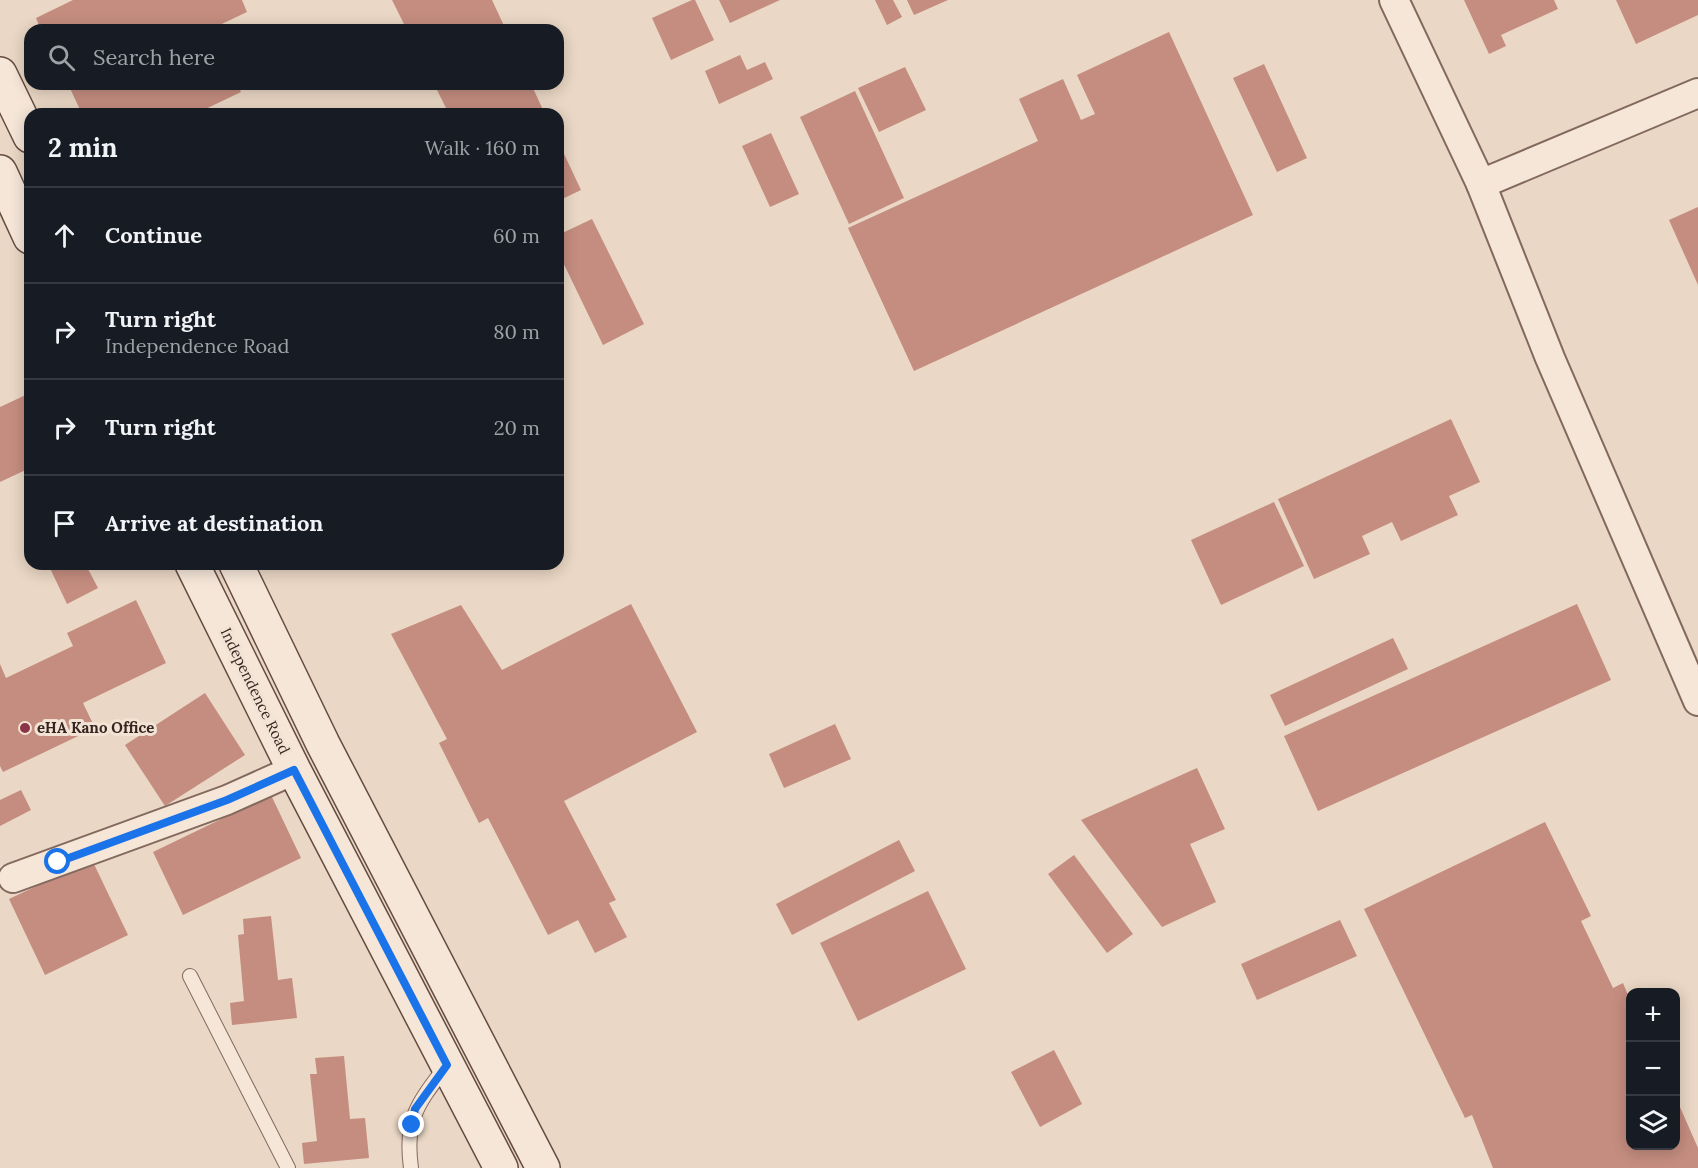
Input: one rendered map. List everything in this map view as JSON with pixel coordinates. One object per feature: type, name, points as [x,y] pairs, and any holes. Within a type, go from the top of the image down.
[{"type":"main road","points":[[0,74],[24,124]]},
{"type":"main road","points":[[0,172],[24,224]]},
{"type":"main road","name":"Independence Road","points":[[195,570],[294,770],[501,1168]]},
{"type":"main road","points":[[239,570],[323,744],[543,1168]]},
{"type":"street","points":[[1394,0],[1481,184],[1550,358],[1698,700]]},
{"type":"street","points":[[1481,184],[1698,93]]},
{"type":"street","points":[[13,878],[227,800],[294,770]]},
{"type":"lane","points":[[190,976],[288,1168]]},
{"type":"lane","points":[[411,1168],[409,1142],[415,1109],[447,1065]]},
{"type":"building","points":[[73,0],[242,0],[247,12],[222,24],[38,24],[36,18]]},
{"type":"building","points":[[392,0],[492,0],[503,24],[404,24]]},
{"type":"building","points":[[695,0],[714,40],[671,60],[652,18]]},
{"type":"building","points":[[719,0],[780,0],[730,23]]},
{"type":"building","points":[[875,0],[893,0],[902,17],[887,25]]},
{"type":"building","points":[[907,0],[948,0],[914,15]]},
{"type":"building","points":[[1464,0],[1554,0],[1558,9],[1501,35],[1506,46],[1489,54]]},
{"type":"building","points":[[1616,0],[1698,0],[1698,15],[1636,44]]},
{"type":"building","points":[[1169,32],[1253,215],[914,371],[848,228],[1038,141],[1019,99],[1063,79],[1081,120],[1095,114],[1077,75]]},
{"type":"building","points":[[740,55],[747,70],[765,62],[773,79],[719,104],[705,71]]},
{"type":"building","points":[[1264,64],[1307,158],[1277,172],[1233,78]]},
{"type":"building","points":[[905,67],[926,110],[879,132],[858,88]]},
{"type":"building","points":[[71,90],[240,90],[241,92],[208,108],[79,108]]},
{"type":"building","points":[[437,90],[534,90],[542,108],[446,108]]},
{"type":"building","points":[[855,91],[904,198],[849,224],[800,117]]},
{"type":"building","points":[[771,133],[799,194],[770,207],[742,146]]},
{"type":"building","points":[[564,154],[581,190],[564,198]]},
{"type":"building","points":[[1698,207],[1698,285],[1669,220]]},
{"type":"building","points":[[592,219],[644,324],[603,345],[564,264],[564,232]]},
{"type":"building","points":[[24,396],[24,471],[0,482],[0,407]]},
{"type":"building","points":[[1451,419],[1480,482],[1449,496],[1458,515],[1401,541],[1392,522],[1362,536],[1370,554],[1314,579],[1278,499]]},
{"type":"building","points":[[1274,502],[1304,566],[1221,605],[1191,540]]},
{"type":"building","points":[[51,570],[89,570],[98,588],[67,604]]},
{"type":"building","points":[[136,600],[166,663],[83,703],[95,728],[3,772],[0,766],[0,664],[6,678],[73,646],[67,633]]},
{"type":"building","points":[[631,604],[697,732],[564,801],[616,900],[609,903],[627,937],[595,953],[578,920],[548,935],[488,818],[479,823],[439,743],[447,739],[391,634],[461,605],[502,670]]},
{"type":"building","points":[[1577,604],[1611,680],[1318,811],[1284,736]]},
{"type":"building","points":[[1393,638],[1408,669],[1285,726],[1270,695]]},
{"type":"building","points":[[205,693],[245,755],[165,806],[125,745]]},
{"type":"building","points":[[835,724],[851,759],[784,788],[769,754]]},
{"type":"building","points":[[1197,768],[1225,829],[1190,844],[1216,902],[1162,927],[1081,820]]},
{"type":"building","points":[[21,790],[31,810],[0,826],[0,800]]},
{"type":"building","points":[[271,795],[301,858],[183,915],[153,852]]},
{"type":"building","points":[[1545,822],[1591,916],[1581,921],[1613,988],[1623,983],[1626,990],[1626,1150],[1680,1150],[1680,1107],[1698,1148],[1698,1168],[1493,1168],[1472,1115],[1465,1118],[1364,909]]},
{"type":"building","points":[[899,840],[915,871],[792,935],[776,904]]},
{"type":"building","points":[[1074,855],[1133,934],[1107,953],[1048,874]]},
{"type":"building","points":[[92,860],[128,935],[45,975],[9,899]]},
{"type":"building","points":[[928,891],[966,969],[858,1021],[820,943]]},
{"type":"building","points":[[271,916],[278,980],[292,978],[297,1018],[232,1025],[230,1003],[244,1001],[238,935],[244,934],[243,919]]},
{"type":"building","points":[[1340,920],[1357,956],[1257,1000],[1241,964]]},
{"type":"building","points":[[1054,1050],[1082,1104],[1040,1127],[1011,1072]]},
{"type":"building","points":[[344,1056],[350,1119],[365,1118],[369,1158],[304,1164],[302,1143],[317,1141],[310,1074],[317,1074],[315,1058]]},
{"type":"place","name":"eHA Kano Office","points":[[25,728]]},
{"type":"route","points":[[58,862],[227,800],[294,770],[447,1065],[415,1109],[412,1125]]}]
